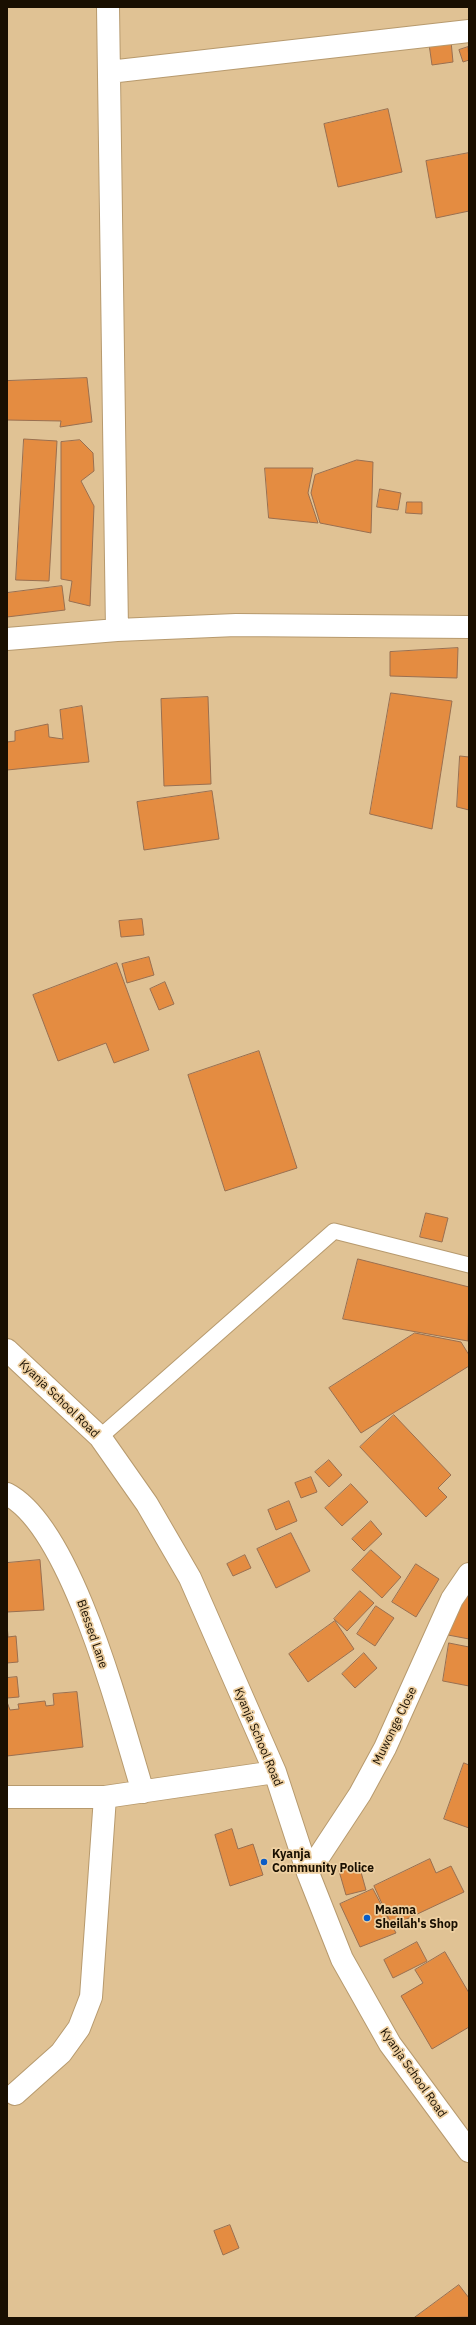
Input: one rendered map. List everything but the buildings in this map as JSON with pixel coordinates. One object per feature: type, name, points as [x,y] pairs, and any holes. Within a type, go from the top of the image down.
[{"type":"street","points":[[108,7],[117,630]]},
{"type":"street","points":[[109,72],[469,30]]},
{"type":"street","points":[[7,639],[117,630],[236,624],[469,627]]},
{"type":"street","name":"Kyanja School Road","points":[[7,1350],[100,1437],[147,1504],[190,1578],[275,1772],[308,1873],[342,1959],[390,2044],[469,2151]]},
{"type":"street","name":"Blessed Lane","points":[[7,1494],[28,1510],[69,1574],[87,1616],[144,1792]]},
{"type":"street","name":"Muwonge Close","points":[[308,1873],[360,1794],[385,1748],[452,1599],[469,1574]]},
{"type":"street","points":[[7,1797],[104,1797],[275,1772]]},
{"type":"street","points":[[16,2094],[61,2053],[79,2028],[91,1997],[104,1797]]},
{"type":"lane","points":[[100,1437],[334,1231],[469,1265]]},
{"type":"place","name":"Kyanja Community Police","points":[[264,1862]]},
{"type":"place","name":"Maama Sheilah's Shop","points":[[367,1918]]}]
